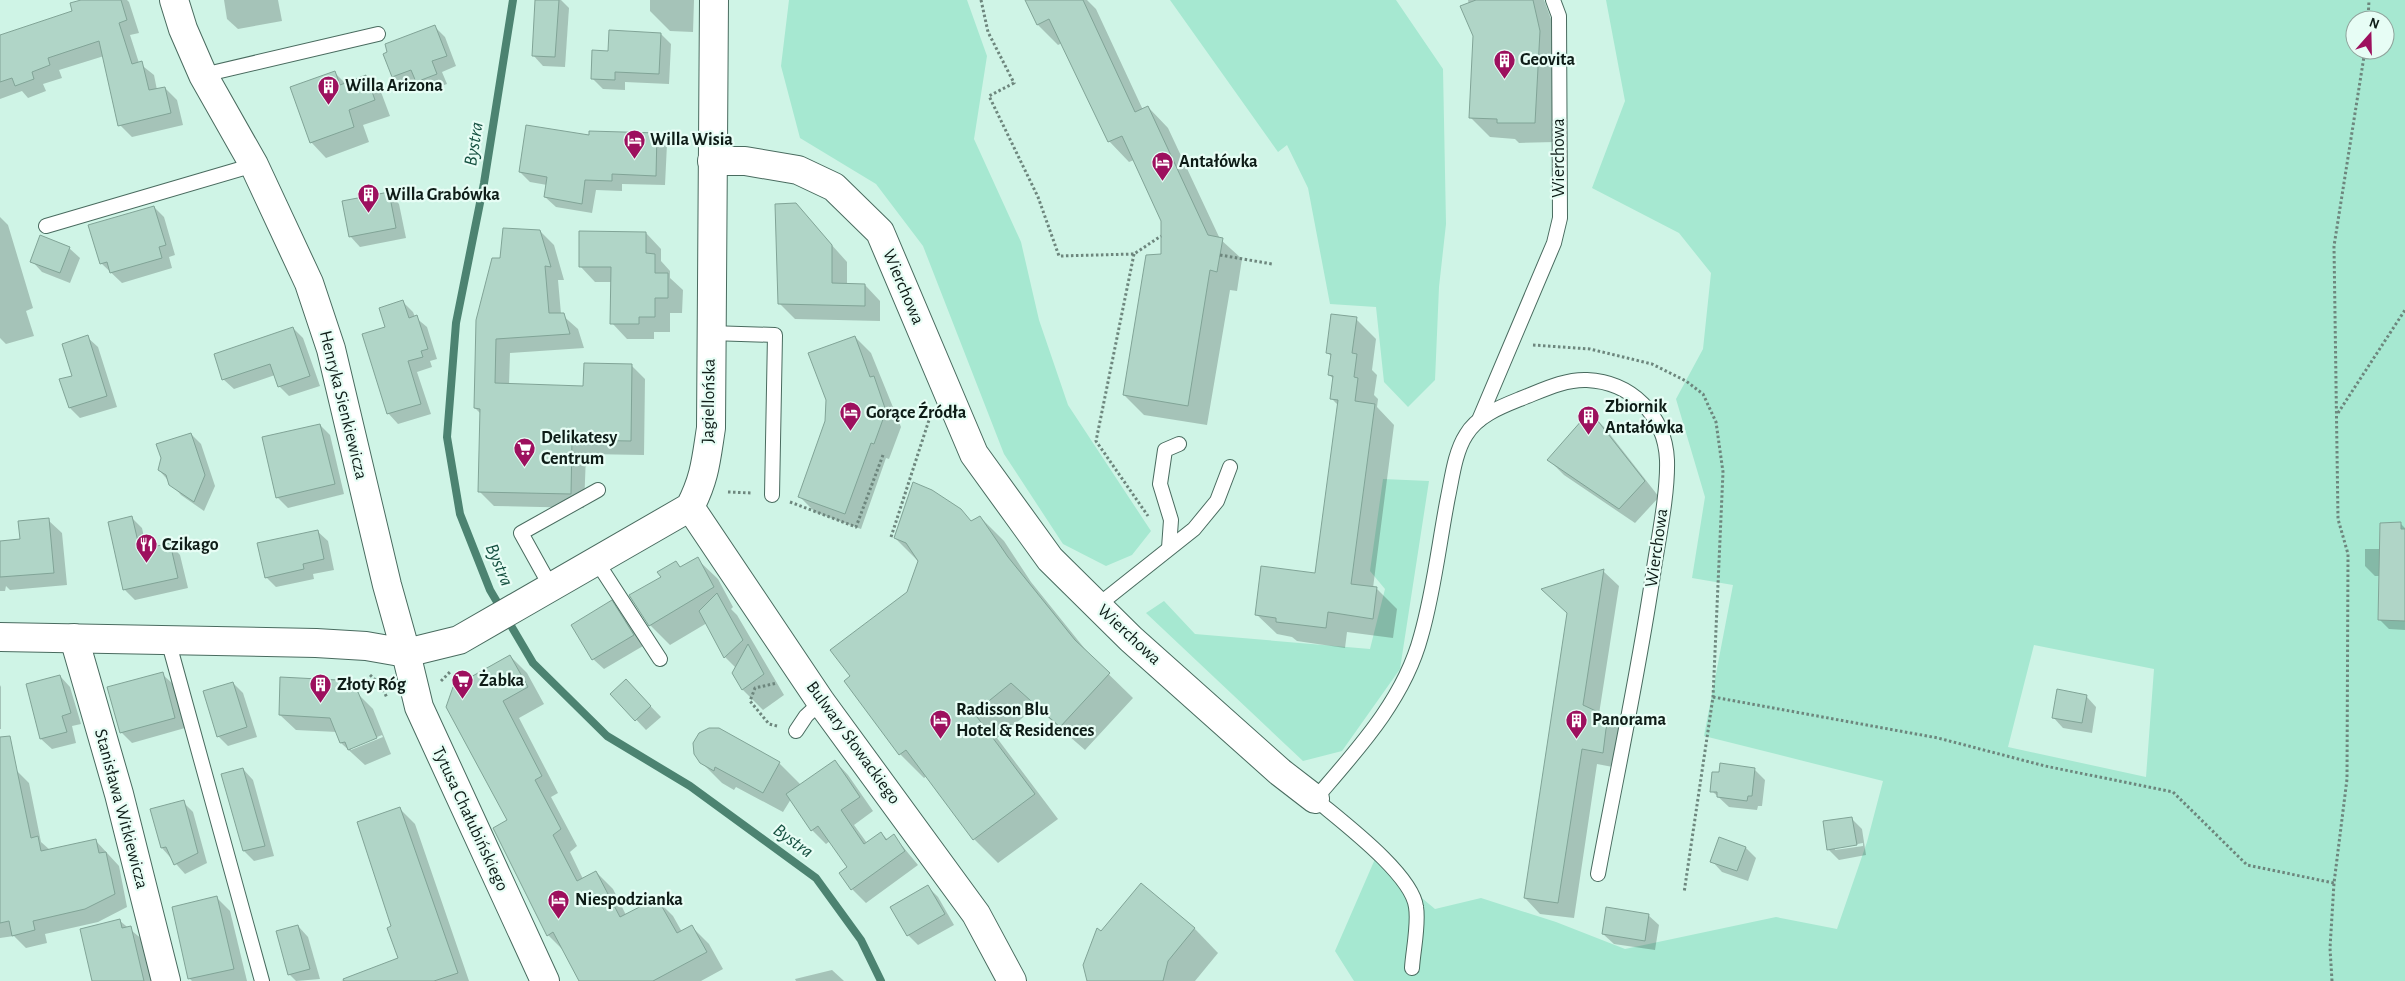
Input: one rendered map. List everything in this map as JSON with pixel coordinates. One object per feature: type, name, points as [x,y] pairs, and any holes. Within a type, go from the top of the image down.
[{"type":"street","name":"Henryka Sienkiewicza","points":[[174,0],[182,29],[203,75],[254,166],[306,275],[329,341],[387,585],[406,653]]},
{"type":"street","name":"Jagiellońska","points":[[690,507],[704,479],[711,428],[710,333],[714,0]]},
{"type":"street","name":"Wierchowa","points":[[712,161],[744,161],[798,170],[834,187],[880,232],[974,454],[1050,559],[1097,606],[1280,772],[1315,799]]},
{"type":"street","points":[[0,637],[316,643],[366,646],[406,653],[459,640],[690,507]]},
{"type":"street","name":"Bulwary Słowackiego","points":[[690,507],[821,702],[976,914],[1012,981]]},
{"type":"street","name":"Stanisława Witkiewicza","points":[[74,638],[119,794],[166,981]]},
{"type":"street","name":"Tytusa Chałubińskiego","points":[[406,653],[419,707],[545,981]]},
{"type":"lane","name":"Wierchowa","points":[[1479,421],[1554,244],[1560,218],[1559,16],[1553,0]]},
{"type":"lane","points":[[203,75],[378,34]]},
{"type":"lane","points":[[46,226],[254,166]]},
{"type":"lane","points":[[710,333],[775,335],[772,495]]},
{"type":"lane","name":"Wierchowa","points":[[1315,799],[1363,743],[1406,679],[1421,636],[1454,469],[1466,435],[1479,421],[1495,409],[1555,385],[1586,380],[1612,384],[1636,396],[1654,414],[1662,431],[1667,460],[1659,536],[1647,618],[1598,874]]},
{"type":"lane","points":[[1169,548],[1170,520],[1160,484],[1161,464],[1165,450],[1179,444]]},
{"type":"lane","points":[[1097,606],[1194,529],[1217,501],[1230,467]]},
{"type":"lane","points":[[546,590],[521,533],[598,490]]},
{"type":"lane","points":[[597,562],[660,659]]},
{"type":"lane","points":[[168,640],[262,981]]},
{"type":"lane","points":[[796,731],[806,716],[821,702]]},
{"type":"lane","points":[[1315,799],[1383,857],[1402,880],[1416,906],[1412,968]]},
{"type":"path","points":[[981,0],[988,32],[1014,83],[989,96],[1038,197],[1059,256],[1134,254],[1161,236]]},
{"type":"path","points":[[2332,981],[2330,948],[2334,883],[2347,779],[2348,554],[2338,518],[2334,246],[2363,60]]},
{"type":"path","points":[[1134,254],[1096,441],[1169,548]]},
{"type":"path","points":[[1220,255],[1272,264]]},
{"type":"path","points":[[2337,413],[2405,310]]},
{"type":"path","points":[[1512,343],[1590,349],[1652,364],[1686,381],[1703,394],[1716,422],[1723,472],[1714,697],[1684,893]]},
{"type":"path","points":[[891,537],[931,414]]},
{"type":"path","points":[[772,495],[856,527],[883,456]]},
{"type":"path","points":[[728,492],[743,493]]},
{"type":"path","points":[[780,683],[755,688],[750,701],[769,724],[796,731]]},
{"type":"path","points":[[1714,697],[1938,738],[2045,766],[2173,792],[2247,865],[2334,883]]},
{"type":"green space","points":[[789,0],[967,0],[987,56],[974,139],[1021,242],[1039,320],[1068,405],[1151,531],[1132,555],[1106,566],[1063,544],[1004,454],[923,246],[876,184],[800,138],[781,66]]},
{"type":"green space","points":[[1170,0],[1396,0],[1443,69],[1446,224],[1439,287],[1435,380],[1408,407],[1384,382],[1376,307],[1330,304],[1308,188],[1287,145],[1278,152]]},
{"type":"green space","points":[[1606,0],[2405,0],[2405,981],[1354,981],[1335,951],[1375,859],[1435,909],[1481,898],[1556,922],[1625,949],[1776,917],[1837,929],[1867,842],[1883,781],[1704,736],[1733,585],[1692,578],[1705,497],[1676,399],[1703,349],[1711,273],[1679,233],[1592,188],[1625,101]],"holes":[[[2034,645],[2154,669],[2146,777],[2008,747]]]},
{"type":"green space","points":[[1383,479],[1429,481],[1400,669],[1342,751],[1303,761],[1146,613],[1164,601],[1195,634],[1370,649],[1385,589],[1370,571]]},
{"type":"building","points":[[81,0],[121,0],[127,20],[119,23],[132,64],[142,61],[149,90],[165,87],[171,113],[118,126],[99,41],[48,58],[50,65],[32,72],[34,79],[15,86],[12,78],[0,82],[0,35],[72,11],[70,3]]},
{"type":"building","points":[[535,0],[559,0],[555,57],[532,56]]},
{"type":"building","name":"Antałówka","points":[[1025,0],[1083,0],[1135,112],[1148,106],[1208,235],[1223,238],[1217,272],[1210,270],[1188,406],[1123,395],[1146,255],[1161,254],[1161,221],[1122,136],[1108,142],[1049,19],[1037,25]]},
{"type":"building","name":"Geovita","points":[[1476,0],[1533,0],[1540,31],[1535,123],[1497,123],[1497,119],[1469,118],[1473,36],[1460,6]]},
{"type":"building","points":[[435,25],[447,56],[432,61],[437,74],[416,82],[411,70],[392,77],[383,54],[387,52],[385,44]]},
{"type":"building","points":[[609,30],[661,33],[659,74],[615,72],[615,80],[591,79],[592,50],[608,51]]},
{"type":"building","name":"Willa Arizona","points":[[335,71],[340,85],[366,75],[375,100],[349,110],[354,127],[310,143],[290,87]]},
{"type":"building","points":[[526,125],[589,135],[589,131],[657,133],[656,176],[612,174],[612,181],[585,180],[582,204],[544,197],[547,177],[519,172]]},
{"type":"building","name":"Willa Grabówka","points":[[389,192],[396,228],[349,237],[342,201]]},
{"type":"building","points":[[796,203],[832,245],[832,283],[865,284],[865,306],[778,304],[775,204]]},
{"type":"building","points":[[154,206],[166,245],[159,247],[162,258],[110,273],[107,262],[100,264],[88,225]]},
{"type":"building","points":[[503,228],[540,230],[551,267],[545,266],[549,313],[564,313],[570,334],[496,339],[495,383],[583,386],[584,363],[632,364],[631,441],[572,440],[571,494],[478,492],[480,409],[474,408],[476,320],[492,258],[500,258]]},
{"type":"building","points":[[579,231],[646,232],[646,253],[655,254],[655,273],[668,273],[668,298],[655,298],[655,317],[639,317],[639,324],[610,324],[611,267],[579,267]]},
{"type":"building","points":[[40,235],[70,247],[60,273],[30,262]]},
{"type":"building","points":[[403,300],[409,318],[417,315],[428,349],[421,351],[423,357],[408,361],[421,404],[387,414],[362,334],[385,327],[379,308]]},
{"type":"building","points":[[1331,314],[1357,317],[1352,353],[1357,354],[1354,377],[1358,378],[1355,401],[1375,404],[1351,584],[1377,587],[1373,619],[1328,612],[1326,628],[1276,622],[1276,618],[1255,615],[1261,566],[1315,573],[1338,400],[1330,399],[1333,376],[1328,375],[1331,354],[1326,353]]},
{"type":"building","points":[[293,327],[310,376],[278,387],[270,364],[222,380],[214,354]]},
{"type":"building","points":[[88,335],[107,396],[69,408],[59,379],[72,376],[62,344]]},
{"type":"building","name":"Gorące Źródła","points":[[855,336],[870,377],[874,376],[886,411],[874,444],[871,443],[845,514],[798,497],[825,421],[826,400],[808,353]]},
{"type":"building","name":"Zbiornik Antałówka","points":[[1590,411],[1645,481],[1619,509],[1547,460]]},
{"type":"building","points":[[320,424],[335,484],[276,498],[262,437]]},
{"type":"building","points":[[191,433],[205,475],[194,502],[169,485],[166,475],[158,470],[161,458],[156,444]]},
{"type":"building","name":"Radisson Blu Hotel & Residences","points":[[913,482],[932,490],[961,509],[971,521],[980,516],[1008,557],[1075,640],[1110,673],[1060,727],[1011,683],[974,713],[1035,794],[973,840],[906,750],[899,755],[844,681],[850,676],[830,650],[907,592],[918,561],[906,543],[894,538]]},
{"type":"building","name":"Czikago","points":[[132,516],[140,550],[170,543],[178,578],[123,590],[108,522]]},
{"type":"building","points":[[49,518],[54,573],[0,577],[0,541],[20,539],[18,521]]},
{"type":"building","points":[[2401,522],[2401,529],[2405,529],[2405,621],[2378,620],[2380,523]]},
{"type":"building","points":[[318,530],[324,559],[303,564],[304,569],[265,578],[257,543]]},
{"type":"building","points":[[698,557],[714,587],[649,626],[629,595],[661,577],[657,572],[676,561],[680,567]]},
{"type":"building","name":"Panorama","points":[[1604,569],[1583,705],[1611,718],[1606,729],[1603,753],[1582,749],[1558,903],[1524,898],[1567,613],[1541,589]]},
{"type":"building","points":[[717,593],[743,640],[724,658],[699,611]]},
{"type":"building","points":[[612,600],[634,635],[592,660],[571,625]]},
{"type":"building","points":[[748,644],[764,674],[742,690],[732,673]]},
{"type":"building","points":[[510,655],[528,687],[503,701],[542,776],[535,780],[561,829],[553,835],[577,881],[596,871],[620,917],[657,898],[677,933],[692,925],[707,952],[653,981],[579,981],[553,932],[547,936],[493,828],[507,820],[446,707],[453,687]]},
{"type":"building","points":[[163,672],[175,718],[120,733],[107,687]]},
{"type":"building","points":[[60,675],[71,713],[62,716],[67,732],[40,739],[26,684]]},
{"type":"building","name":"Złoty Róg","points":[[280,677],[338,680],[358,692],[377,738],[348,750],[345,742],[340,743],[330,718],[279,715]]},
{"type":"building","points":[[626,679],[651,706],[635,721],[610,694]]},
{"type":"building","points":[[233,682],[247,727],[217,737],[203,691]]},
{"type":"building","points":[[2057,689],[2087,695],[2082,723],[2052,718]]},
{"type":"building","points":[[709,728],[719,728],[780,762],[763,793],[715,767],[714,771],[700,763],[694,754],[693,743],[699,733]]},
{"type":"building","points":[[10,736],[31,838],[38,836],[41,851],[96,839],[99,853],[106,852],[115,894],[85,909],[33,921],[35,930],[12,936],[9,921],[0,923],[0,737]]},
{"type":"building","points":[[835,760],[860,797],[841,810],[864,844],[881,832],[886,840],[894,834],[905,851],[851,890],[839,873],[847,867],[818,826],[811,831],[786,794]]},
{"type":"building","points":[[1720,763],[1755,768],[1752,796],[1748,796],[1747,801],[1717,797],[1717,792],[1710,792],[1712,772],[1719,772]]},
{"type":"building","points":[[243,768],[265,846],[243,851],[221,774]]},
{"type":"building","points":[[184,800],[198,853],[174,865],[166,847],[161,848],[150,809]]},
{"type":"building","points":[[400,807],[458,973],[434,981],[344,981],[343,979],[398,958],[387,928],[391,926],[357,822]]},
{"type":"building","points":[[1852,817],[1857,845],[1827,850],[1823,821]]},
{"type":"building","points":[[1719,837],[1746,847],[1737,871],[1710,862]]},
{"type":"building","points":[[1141,883],[1195,928],[1168,961],[1163,981],[1087,981],[1083,965],[1097,928],[1101,931]]},
{"type":"building","points":[[928,885],[945,914],[907,936],[890,907]]},
{"type":"building","points":[[217,896],[234,969],[188,979],[172,907]]},
{"type":"building","points":[[1606,907],[1649,914],[1645,941],[1602,934]]},
{"type":"building","points":[[120,919],[122,928],[131,926],[144,981],[92,981],[80,929]]},
{"type":"building","points":[[298,925],[310,969],[288,975],[276,931]]},
{"type":"waterway","name":"Bystra","points":[[513,0],[484,183],[456,323],[447,437],[460,514],[490,590],[533,663],[607,736],[690,786],[816,878],[861,940],[881,981]]},
{"type":"place","name":"Geovita","points":[[1504,79]]},
{"type":"place","name":"Willa Arizona","points":[[329,105]]},
{"type":"place","name":"Willa Wisia","points":[[634,159]]},
{"type":"place","name":"Antałówka","points":[[1163,181]]},
{"type":"place","name":"Willa Grabówka","points":[[369,214]]},
{"type":"place","name":"Gorące Źródła","points":[[850,432]]},
{"type":"place","name":"Zbiornik Antałówka","points":[[1589,436]]},
{"type":"place","name":"Delikatesy Centrum","points":[[525,467]]},
{"type":"place","name":"Czikago","points":[[146,564]]},
{"type":"place","name":"Żabka","points":[[463,700]]},
{"type":"place","name":"Złoty Róg","points":[[321,704]]},
{"type":"place","name":"Radisson Blu Hotel & Residences","points":[[940,739]]},
{"type":"place","name":"Panorama","points":[[1576,739]]},
{"type":"place","name":"Niespodzianka","points":[[559,919]]}]
